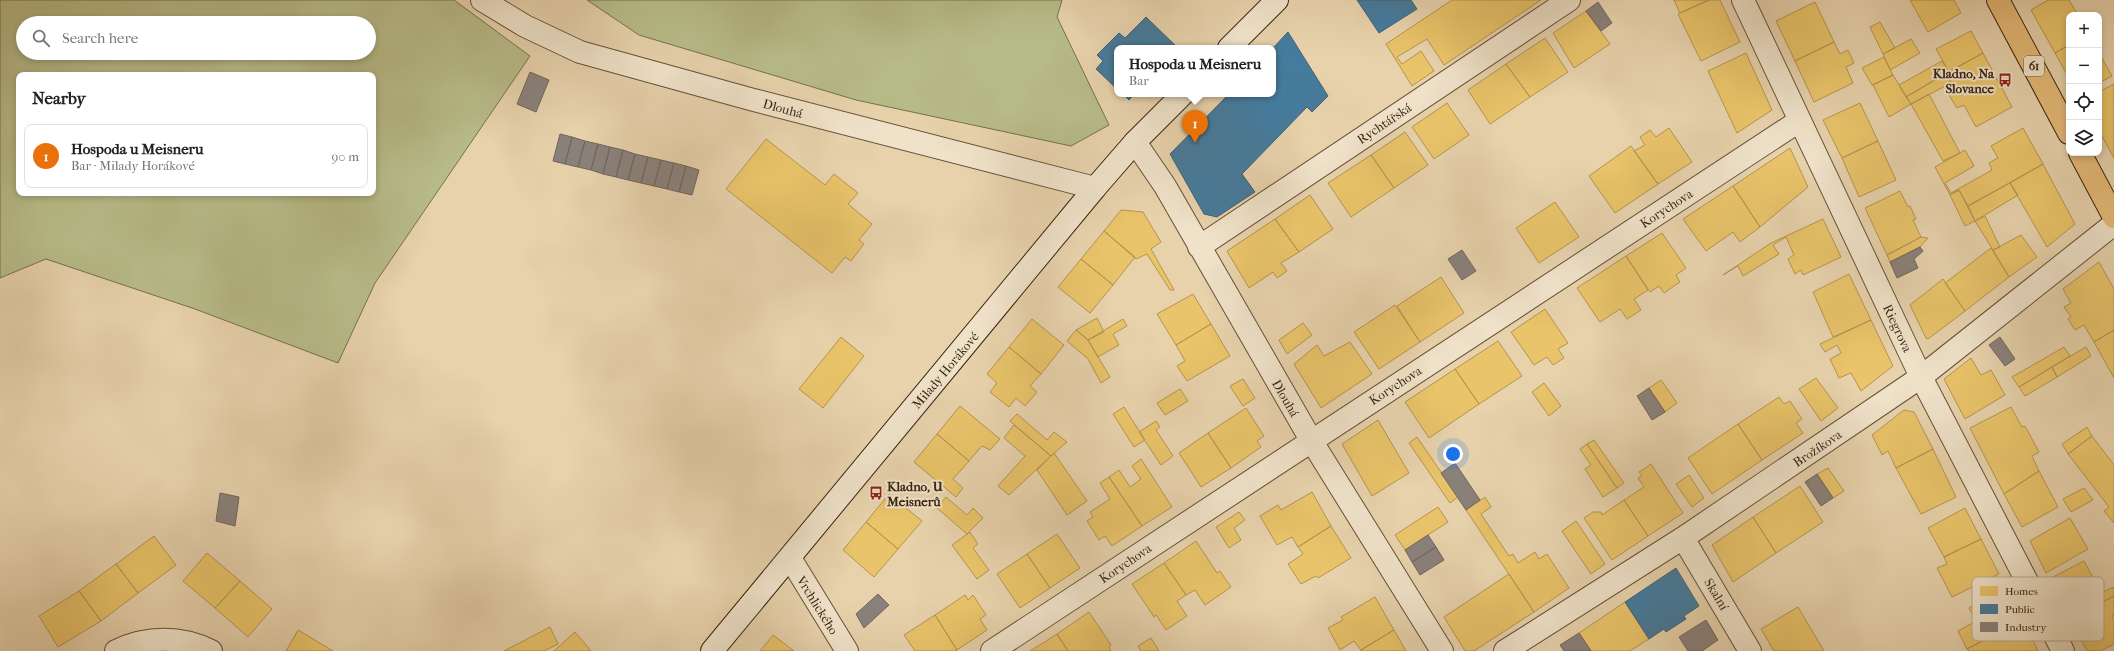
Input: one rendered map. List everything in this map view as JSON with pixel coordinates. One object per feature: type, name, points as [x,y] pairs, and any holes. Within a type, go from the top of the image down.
[{"type":"main road","name":"61","points":[[1998,0],[2066,126]]},
{"type":"main road","points":[[2082,156],[2114,217]]},
{"type":"street","name":"Dlouhá","points":[[482,0],[525,26],[580,52],[743,97],[1095,188]]},
{"type":"street","points":[[1232,45],[1277,0]]},
{"type":"street","name":"Rychtářská","points":[[1199,247],[1570,0]]},
{"type":"street","name":"Riegrova","points":[[1743,0],[1921,377],[2025,577]]},
{"type":"street","name":"Milady Horákové","points":[[712,651],[1095,188],[1135,142],[1180,97]]},
{"type":"street","name":"Korychova","points":[[992,651],[1311,440],[1799,121]]},
{"type":"street","name":"Dlouhá","points":[[1135,142],[1164,186],[1311,440],[1442,651]]},
{"type":"street","name":"Brožíkova","points":[[1505,651],[1683,538],[1921,377],[2114,224]]},
{"type":"street","name":"Skalní","points":[[1683,538],[1750,651]]},
{"type":"street","name":"Vrchlického","points":[[790,558],[847,651]]},
{"type":"street","points":[[116,651],[127,646],[172,639],[196,643],[211,651]]},
{"type":"street","name":"Riegrova","points":[[2058,641],[2063,651]]},
{"type":"green space","points":[[0,0],[454,0],[530,56],[375,283],[338,363],[195,309],[46,259],[0,278]]},
{"type":"green space","points":[[587,0],[1062,0],[1057,17],[1109,125],[1071,146],[856,100],[639,35]]},
{"type":"building: Homes","points":[[1452,0],[1541,0],[1444,65],[1427,39],[1397,57],[1402,64],[1421,51],[1434,71],[1412,86],[1386,44]]},
{"type":"building: Homes","points":[[1674,0],[1709,0],[1680,13]]},
{"type":"building: Homes","points":[[1709,0],[1720,0],[1740,42],[1701,61],[1678,14]]},
{"type":"building: Homes","points":[[1910,0],[1954,0],[1961,13],[1928,32]]},
{"type":"building: Homes","points":[[2048,0],[2069,0],[2076,12],[2066,12],[2066,47],[2055,53],[2031,10]]},
{"type":"building: Homes","points":[[1815,2],[1834,42],[1795,61],[1776,21]]},
{"type":"building: Homes","points":[[1586,11],[1610,44],[1574,68],[1553,33]]},
{"type":"building: Homes","points":[[1880,22],[1895,48],[1883,54],[1870,27]]},
{"type":"building: Homes","points":[[1971,31],[1983,53],[1949,72],[1936,49]]},
{"type":"building: Homes","points":[[1545,38],[1568,72],[1530,97],[1506,64]]},
{"type":"building: Homes","points":[[1911,39],[1920,53],[1890,70],[1883,54]]},
{"type":"building: Homes","points":[[1834,42],[1840,54],[1848,50],[1854,63],[1846,67],[1853,83],[1814,102],[1795,61]]},
{"type":"building: Homes","points":[[2066,47],[2066,73],[2055,53]]},
{"type":"building: Homes","points":[[1746,53],[1772,110],[1737,133],[1708,71]]},
{"type":"building: Homes","points":[[1983,53],[2012,107],[1976,127],[1964,105],[1957,108],[1949,95],[1956,91],[1946,73]]},
{"type":"building: Homes","points":[[1884,57],[1893,75],[1872,85],[1862,68]]},
{"type":"building: Homes","points":[[2102,58],[2112,76],[2102,81]]},
{"type":"building: Homes","points":[[1942,61],[1949,72],[1906,97],[1899,85]]},
{"type":"building: Homes","points":[[1506,64],[1530,97],[1490,124],[1468,90]]},
{"type":"building: Homes","points":[[1946,73],[1951,83],[1911,104],[1906,97]]},
{"type":"building: Homes","points":[[1893,75],[1911,104],[1889,117],[1873,85]]},
{"type":"building: Homes","points":[[2114,84],[2114,158],[2102,136],[2102,90]]},
{"type":"building: Homes","points":[[1929,94],[1960,153],[1943,161],[1911,104]]},
{"type":"building: Homes","points":[[1447,103],[1469,135],[1434,159],[1412,127]]},
{"type":"building: Homes","points":[[1860,103],[1878,141],[1842,158],[1823,120]]},
{"type":"building: Homes","points":[[1669,128],[1692,162],[1658,184],[1634,151],[1645,145],[1640,137],[1650,130],[1656,137]]},
{"type":"building: Homes","points":[[2023,128],[2043,164],[1968,206],[1959,190],[1950,195],[1935,167],[1965,150],[1974,166],[1945,183],[1951,193],[1992,170],[1989,163],[1998,158],[1991,146]]},
{"type":"building: Homes","points":[[1405,132],[1428,165],[1394,188],[1371,155]]},
{"type":"building: Homes","points":[[766,139],[825,185],[834,174],[858,193],[848,204],[872,224],[859,240],[864,244],[851,261],[845,257],[832,273],[726,189]]},
{"type":"building: Homes","points":[[1878,141],[1896,180],[1859,197],[1842,158]]},
{"type":"building: Homes","points":[[1631,146],[1658,184],[1615,213],[1589,176]]},
{"type":"building: Homes","points":[[1790,148],[1808,187],[1760,227],[1733,186]]},
{"type":"building: Homes","points":[[1371,155],[1394,188],[1351,217],[1328,183]]},
{"type":"building: Homes","points":[[2043,164],[2075,224],[2047,247],[2010,183]]},
{"type":"building: Homes","points":[[2010,183],[2018,195],[1975,221],[1968,206]]},
{"type":"building: Homes","points":[[1733,186],[1760,227],[1740,242],[1733,232],[1706,251],[1683,219]]},
{"type":"building: Homes","points":[[1959,190],[1975,221],[1965,226],[1950,195]]},
{"type":"building: Homes","points":[[1900,191],[1908,207],[1910,206],[1916,219],[1913,220],[1921,237],[1887,255],[1865,208]]},
{"type":"building: Homes","points":[[1310,195],[1333,229],[1299,252],[1275,219]]},
{"type":"building: Homes","points":[[1555,202],[1579,237],[1539,263],[1516,228]]},
{"type":"building: Homes","points":[[1121,210],[1143,212],[1161,242],[1151,249],[1174,290],[1170,290],[1147,254],[1136,259],[1104,231]]},
{"type":"building: Homes","points":[[1985,216],[2000,247],[1993,250],[1975,221]]},
{"type":"building: Homes","points":[[1275,219],[1299,252],[1281,263],[1287,271],[1277,278],[1273,272],[1249,288],[1227,251]]},
{"type":"building: Homes","points":[[1823,219],[1841,257],[1803,275],[1801,270],[1795,274],[1788,259],[1794,255],[1786,237],[1773,245],[1779,254],[1743,276],[1738,266],[1723,275],[1771,243]]},
{"type":"building: Homes","points":[[1104,231],[1135,257],[1113,285],[1081,259]]},
{"type":"building: Homes","points":[[1662,233],[1686,268],[1676,275],[1680,282],[1664,293],[1659,286],[1650,292],[1626,256]]},
{"type":"building: Homes","points":[[2021,235],[2037,257],[2009,277],[1993,250]]},
{"type":"building: Homes","points":[[1921,237],[1928,238],[1920,247],[1890,262],[1887,255]]},
{"type":"building: Homes","points":[[1991,248],[2009,277],[1965,311],[1945,283]]},
{"type":"building: Homes","points":[[1626,256],[1648,290],[1634,299],[1641,310],[1627,319],[1620,309],[1600,322],[1577,288]]},
{"type":"building: Homes","points":[[1081,259],[1113,285],[1090,313],[1058,287]]},
{"type":"building: Homes","points":[[2099,262],[2114,289],[2114,330],[2094,342],[2084,325],[2075,330],[2068,319],[2071,317],[2064,307],[2071,303],[2063,289]]},
{"type":"building: Homes","points":[[1849,274],[1871,320],[1833,337],[1813,292]]},
{"type":"building: Homes","points":[[1441,277],[1464,313],[1420,342],[1397,306]]},
{"type":"building: Homes","points":[[1943,279],[1965,311],[1928,339],[1926,338],[1910,305]]},
{"type":"building: Homes","points":[[1193,294],[1211,324],[1176,345],[1157,314]]},
{"type":"building: Homes","points":[[1395,305],[1420,342],[1379,369],[1354,332]]},
{"type":"building: Homes","points":[[1545,309],[1568,343],[1558,349],[1564,358],[1553,365],[1547,357],[1534,365],[1511,332]]},
{"type":"building: Homes","points":[[1097,318],[1104,332],[1088,340],[1076,330]]},
{"type":"building: Homes","points":[[1032,319],[1064,345],[1041,374],[1009,347]]},
{"type":"building: Homes","points":[[1123,319],[1127,326],[1113,334],[1119,345],[1098,357],[1088,340]]},
{"type":"building: Homes","points":[[1871,320],[1893,366],[1861,391],[1851,373],[1839,378],[1830,359],[1841,353],[1837,345],[1825,352],[1820,344]]},
{"type":"building: Homes","points":[[1303,323],[1312,335],[1287,354],[1279,340]]},
{"type":"building: Homes","points":[[1211,324],[1230,356],[1187,381],[1177,366],[1185,361],[1176,345]]},
{"type":"building: Homes","points":[[1076,330],[1088,340],[1110,377],[1101,383],[1088,359],[1067,341]]},
{"type":"building: Homes","points":[[2114,330],[2114,378],[2094,342]]},
{"type":"building: Homes","points":[[841,337],[864,356],[823,408],[799,389]]},
{"type":"building: Homes","points":[[1498,341],[1522,376],[1479,404],[1455,369]]},
{"type":"building: Homes","points":[[1350,342],[1372,374],[1321,408],[1294,364],[1317,345],[1324,356]]},
{"type":"building: Homes","points":[[1009,347],[1041,374],[1030,386],[1037,392],[1025,406],[1016,398],[1009,407],[990,392],[997,383],[987,374]]},
{"type":"building: Homes","points":[[2064,347],[2070,356],[2019,387],[2012,377]]},
{"type":"building: Homes","points":[[2086,347],[2091,356],[2057,377],[2052,367]]},
{"type":"building: Homes","points":[[1971,358],[1981,375],[1991,370],[2005,395],[1965,419],[1944,379]]},
{"type":"building: Homes","points":[[2052,367],[2057,377],[2025,396],[2019,387]]},
{"type":"building: Homes","points":[[1455,369],[1479,404],[1429,438],[1405,402]]},
{"type":"building: Homes","points":[[1816,378],[1838,408],[1821,421],[1799,389]]},
{"type":"building: Homes","points":[[1243,379],[1255,398],[1243,406],[1230,386]]},
{"type":"building: Homes","points":[[1661,380],[1677,403],[1665,412],[1649,388]]},
{"type":"building: Homes","points":[[1544,383],[1561,406],[1549,416],[1532,392]]},
{"type":"building: Homes","points":[[1180,389],[1188,401],[1165,415],[1157,403]]},
{"type":"building: Homes","points":[[1779,397],[1784,404],[1790,401],[1802,419],[1796,423],[1803,433],[1762,460],[1738,424]]},
{"type":"building: Homes","points":[[960,406],[1000,439],[990,450],[982,446],[969,461],[937,434]]},
{"type":"building: Homes","points":[[1124,407],[1145,440],[1134,447],[1113,414]]},
{"type":"building: Homes","points":[[2011,407],[2022,427],[2025,426],[2039,452],[2032,456],[2039,471],[2004,494],[1970,428]]},
{"type":"building: Homes","points":[[1246,408],[1264,436],[1257,441],[1261,447],[1231,468],[1208,433]]},
{"type":"building: Homes","points":[[1904,410],[1914,412],[1933,449],[1896,468],[1888,451],[1882,455],[1872,435]]},
{"type":"building: Homes","points":[[1017,414],[1047,440],[1054,432],[1067,442],[1051,456],[1010,421]]},
{"type":"building: Homes","points":[[1378,420],[1409,473],[1372,496],[1342,444]]},
{"type":"building: Homes","points":[[1156,421],[1160,427],[1156,430],[1173,456],[1161,465],[1139,432]]},
{"type":"building: Homes","points":[[1738,424],[1762,460],[1712,494],[1688,458]]},
{"type":"building: Homes","points":[[1014,425],[1051,456],[1009,495],[998,486],[1025,456],[1004,438]]},
{"type":"building: Homes","points":[[2087,427],[2092,436],[2068,454],[2062,444]]},
{"type":"building: Homes","points":[[1208,433],[1231,468],[1201,487],[1179,453]]},
{"type":"building: Homes","points":[[937,434],[969,461],[953,479],[963,488],[956,497],[914,462]]},
{"type":"building: Homes","points":[[2092,436],[2114,465],[2114,523],[2104,511],[2109,507],[2068,454]]},
{"type":"building: Homes","points":[[1417,437],[1458,497],[1450,503],[1409,443]]},
{"type":"building: Homes","points":[[1594,440],[1624,483],[1617,488],[1587,444]]},
{"type":"building: Homes","points":[[1587,444],[1617,488],[1603,497],[1585,469],[1591,465],[1580,449]]},
{"type":"building: Homes","points":[[1933,449],[1956,497],[1921,514],[1896,468]]},
{"type":"building: Homes","points":[[1054,453],[1087,501],[1067,515],[1037,470]]},
{"type":"building: Homes","points":[[1141,459],[1172,507],[1142,526],[1109,477],[1119,470],[1130,487],[1141,479],[1132,466]]},
{"type":"building: Homes","points":[[1651,464],[1683,513],[1648,536],[1624,500],[1644,487],[1638,478],[1642,476],[1639,472]]},
{"type":"building: Homes","points":[[1828,468],[1844,491],[1833,498],[1817,474]]},
{"type":"building: Homes","points":[[2039,471],[2058,507],[2022,527],[2004,494]]},
{"type":"building: Homes","points":[[1689,475],[1704,498],[1692,507],[1676,484]]},
{"type":"building: Homes","points":[[1109,477],[1142,526],[1112,546],[1105,536],[1099,540],[1087,521],[1093,517],[1090,512],[1110,499],[1100,483]]},
{"type":"building: Homes","points":[[1800,486],[1823,522],[1776,553],[1753,517]]},
{"type":"building: Homes","points":[[2084,488],[2093,500],[2071,512],[2063,499]]},
{"type":"building: Homes","points":[[1312,492],[1331,526],[1298,547],[1292,537],[1277,545],[1260,516],[1278,505],[1281,510]]},
{"type":"building: Homes","points":[[889,494],[922,521],[898,549],[866,522]]},
{"type":"building: Homes","points":[[946,497],[967,515],[973,508],[983,518],[967,534],[937,508]]},
{"type":"building: Homes","points":[[1485,497],[1491,507],[1481,514],[1509,556],[1513,554],[1518,563],[1535,552],[1539,559],[1547,554],[1569,588],[1534,612],[1466,510]]},
{"type":"building: Homes","points":[[1624,500],[1648,536],[1612,560],[1584,518],[1593,512],[1601,512],[1602,515]]},
{"type":"building: Homes","points":[[1438,507],[1448,522],[1405,550],[1395,535]]},
{"type":"building: Homes","points":[[1965,508],[1981,539],[1944,557],[1928,528]]},
{"type":"building: Homes","points":[[1239,512],[1245,520],[1234,528],[1241,540],[1229,548],[1216,527]]},
{"type":"building: Homes","points":[[1753,517],[1776,553],[1733,582],[1712,545]]},
{"type":"building: Homes","points":[[2070,518],[2088,549],[2046,573],[2030,541]]},
{"type":"building: Homes","points":[[1576,521],[1605,564],[1591,574],[1562,531]]},
{"type":"building: Homes","points":[[866,522],[898,549],[874,577],[843,550]]},
{"type":"building: Homes","points":[[1331,526],[1351,558],[1318,578],[1316,576],[1301,584],[1288,564],[1303,554],[1298,547]]},
{"type":"building: Homes","points":[[970,532],[978,544],[973,548],[989,570],[977,579],[952,545]]},
{"type":"building: Homes","points":[[1057,534],[1080,568],[1050,588],[1027,554]]},
{"type":"building: Homes","points":[[154,536],[176,565],[138,593],[116,564]]},
{"type":"building: Homes","points":[[1981,539],[1999,574],[1993,577],[1972,577],[1972,587],[1952,597],[1937,568],[1947,564],[1944,557]]},
{"type":"building: Homes","points":[[1196,541],[1217,573],[1220,571],[1231,587],[1205,605],[1195,590],[1186,595],[1164,563]]},
{"type":"building: Homes","points":[[207,553],[240,581],[215,608],[183,581]]},
{"type":"building: Homes","points":[[1027,554],[1050,588],[1020,608],[997,574]]},
{"type":"building: Homes","points":[[2084,561],[2092,577],[2053,577]]},
{"type":"building: Homes","points":[[1164,563],[1186,595],[1177,601],[1187,616],[1166,630],[1156,615],[1154,617],[1132,584]]},
{"type":"building: Homes","points":[[116,564],[138,593],[101,621],[79,591]]},
{"type":"building: Homes","points":[[1509,574],[1534,612],[1474,651],[1465,651],[1444,617]]},
{"type":"building: Homes","points":[[240,581],[272,609],[248,637],[215,608]]},
{"type":"building: Homes","points":[[2114,587],[2114,596],[2104,601],[2104,592]]},
{"type":"building: Homes","points":[[79,591],[101,621],[58,647],[39,616]]},
{"type":"building: Homes","points":[[965,595],[968,600],[973,595],[986,615],[980,619],[987,630],[957,650],[935,615]]},
{"type":"building: Homes","points":[[2114,596],[2114,615],[2112,616],[2114,620],[2114,644],[2100,651],[2087,651],[2082,641],[2104,641],[2104,601]]},
{"type":"building: Homes","points":[[1375,597],[1394,630],[1361,650],[1354,641],[1340,650],[1328,628],[1343,620],[1341,617]]},
{"type":"building: Homes","points":[[1625,602],[1649,639],[1630,651],[1591,651],[1579,633]]},
{"type":"building: Homes","points":[[1972,606],[1972,614],[1969,608]]},
{"type":"building: Homes","points":[[1798,607],[1824,651],[1774,651],[1761,629]]},
{"type":"building: Homes","points":[[1089,612],[1111,645],[1109,647],[1111,651],[1068,651],[1057,634]]},
{"type":"building: Homes","points":[[935,615],[957,650],[915,651],[904,635]]},
{"type":"building: Homes","points":[[1972,623],[1972,641],[1982,641],[1967,649],[1958,631]]},
{"type":"building: Homes","points":[[550,627],[558,644],[544,651],[504,651]]},
{"type":"building: Homes","points":[[298,630],[333,651],[286,651]]},
{"type":"building: Homes","points":[[1394,630],[1406,651],[1361,651],[1361,650]]},
{"type":"building: Homes","points":[[575,632],[591,651],[554,651]]},
{"type":"building: Homes","points":[[1057,634],[1068,651],[1030,651],[1043,643]]},
{"type":"building: Homes","points":[[773,635],[794,651],[760,651]]},
{"type":"building: Homes","points":[[1151,638],[1159,651],[1141,651],[1138,646]]},
{"type":"building: Homes","points":[[1982,641],[2033,641],[2038,651],[1969,651],[1967,649]]},
{"type":"building: Public","points":[[1357,0],[1411,0],[1417,9],[1379,33]]},
{"type":"building: Public","points":[[1146,17],[1175,45],[1114,45],[1114,86],[1096,69],[1103,61],[1097,55],[1119,33],[1125,38]]},
{"type":"building: Public","points":[[1288,32],[1328,96],[1312,112],[1307,107],[1242,174],[1255,192],[1217,217],[1204,214],[1170,154],[1226,97],[1276,97],[1276,45]]},
{"type":"building: Public","points":[[1676,568],[1699,606],[1684,616],[1686,619],[1666,632],[1664,629],[1649,639],[1625,602]]},
{"type":"building: Industry","points":[[1598,2],[1612,23],[1601,31],[1586,11]]},
{"type":"building: Industry","points":[[530,72],[549,80],[536,112],[517,104]]},
{"type":"building: Industry","points":[[560,134],[572,137],[565,164],[553,161]]},
{"type":"building: Industry","points":[[572,137],[585,141],[578,167],[565,164]]},
{"type":"building: Industry","points":[[585,141],[598,144],[591,170],[578,167]]},
{"type":"building: Industry","points":[[598,144],[610,147],[603,174],[591,170]]},
{"type":"building: Industry","points":[[610,147],[623,150],[616,177],[603,174]]},
{"type":"building: Industry","points":[[623,150],[635,154],[628,180],[616,177]]},
{"type":"building: Industry","points":[[635,154],[648,157],[641,183],[628,180]]},
{"type":"building: Industry","points":[[648,157],[661,160],[654,186],[641,183]]},
{"type":"building: Industry","points":[[661,160],[674,163],[667,189],[654,186]]},
{"type":"building: Industry","points":[[674,163],[686,166],[679,192],[667,189]]},
{"type":"building: Industry","points":[[686,166],[699,170],[692,195],[679,192]]},
{"type":"building: Industry","points":[[1920,247],[1923,251],[1914,259],[1918,268],[1897,278],[1890,262]]},
{"type":"building: Industry","points":[[1462,250],[1476,271],[1462,280],[1448,259]]},
{"type":"building: Industry","points":[[2000,337],[2015,359],[2005,366],[1989,345]]},
{"type":"building: Industry","points":[[1649,388],[1665,412],[1652,420],[1637,396]]},
{"type":"building: Industry","points":[[1455,463],[1480,500],[1466,510],[1441,473]]},
{"type":"building: Industry","points":[[1817,474],[1833,498],[1821,506],[1805,482]]},
{"type":"building: Industry","points":[[220,493],[239,497],[235,526],[216,521]]},
{"type":"building: Industry","points":[[1428,535],[1436,547],[1412,562],[1405,550]]},
{"type":"building: Industry","points":[[1436,547],[1444,560],[1420,575],[1412,562]]},
{"type":"building: Industry","points":[[878,594],[889,605],[864,628],[856,614]]},
{"type":"building: Industry","points":[[1706,620],[1718,640],[1702,651],[1688,651],[1679,637]]},
{"type":"building: Industry","points":[[1579,633],[1591,651],[1564,651],[1560,645]]},
{"type":"place","name":"Kladno, Na Slovance","points":[[2005,80]]},
{"type":"place","name":"Hospoda u Meisneru","points":[[1195,143]]},
{"type":"place","name":"Kladno, U Meisnerů","points":[[876,493]]}]
